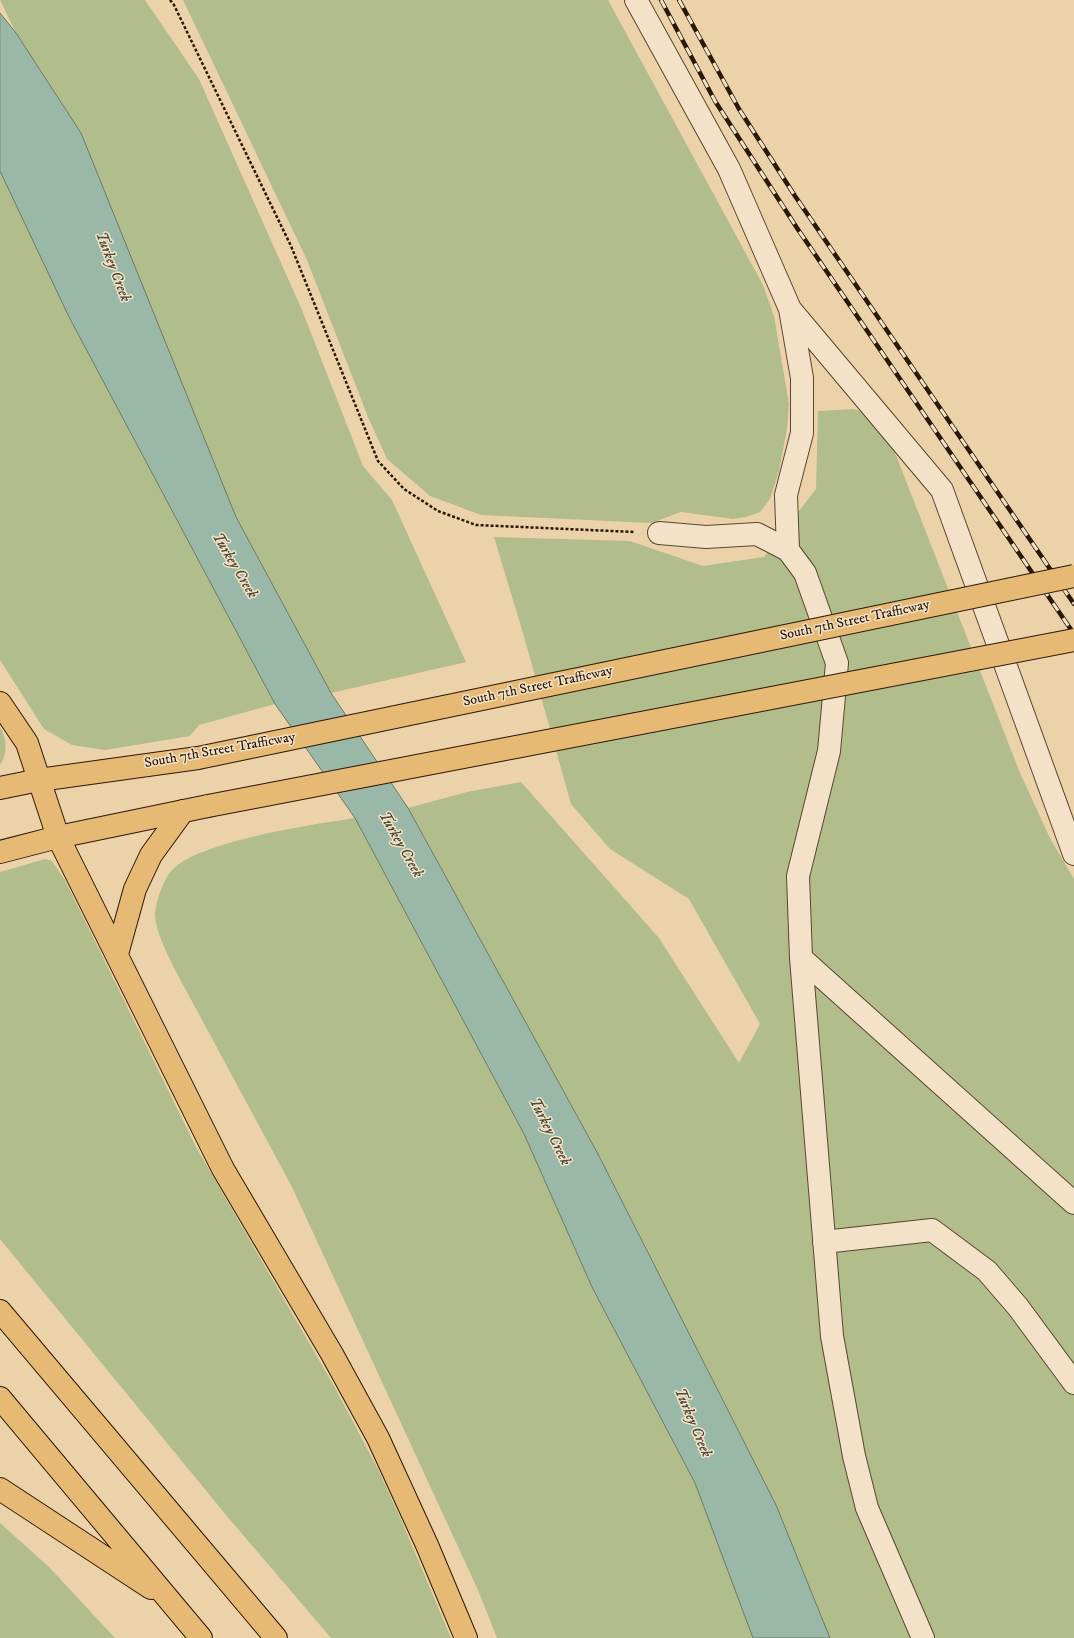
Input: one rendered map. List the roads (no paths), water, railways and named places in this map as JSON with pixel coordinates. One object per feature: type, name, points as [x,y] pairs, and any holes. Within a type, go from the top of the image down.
[{"type":"main road","name":"South 7th Street Trafficway","points":[[0,788],[39,780],[198,758],[1074,576]]},
{"type":"main road","points":[[0,852],[58,837],[208,806],[1074,640]]},
{"type":"main road","points":[[0,702],[27,743],[58,837],[223,1169],[332,1354],[378,1438],[427,1545],[466,1638]]},
{"type":"main road","points":[[117,954],[135,889],[151,855],[183,811]]},
{"type":"main road","points":[[0,1311],[276,1638]]},
{"type":"main road","points":[[0,1398],[201,1638]]},
{"type":"main road","points":[[0,1489],[170,1600]]},
{"type":"lane","points":[[636,0],[729,169],[790,309],[802,378],[802,433],[786,495],[788,550]]},
{"type":"lane","points":[[790,309],[942,490],[1074,854]]},
{"type":"lane","points":[[659,533],[706,537],[757,534],[788,550],[805,573],[837,663],[829,752],[798,876],[801,958],[832,1336],[854,1456],[867,1508],[923,1638]]},
{"type":"lane","points":[[801,958],[1074,1203]]},
{"type":"lane","points":[[824,1242],[932,1230],[987,1271],[1018,1307],[1074,1383]]},
{"type":"water","name":"Turkey Creek","points":[[0,13],[16,33],[81,133],[236,517],[331,693],[408,808],[598,1154],[776,1505],[830,1638],[753,1638],[695,1483],[592,1287],[524,1134],[355,818],[275,704],[69,317],[0,171]]},
{"type":"railway","points":[[661,0],[715,101],[797,228],[1074,634]]},
{"type":"railway","points":[[679,0],[739,109],[795,196],[1074,604]]}]
